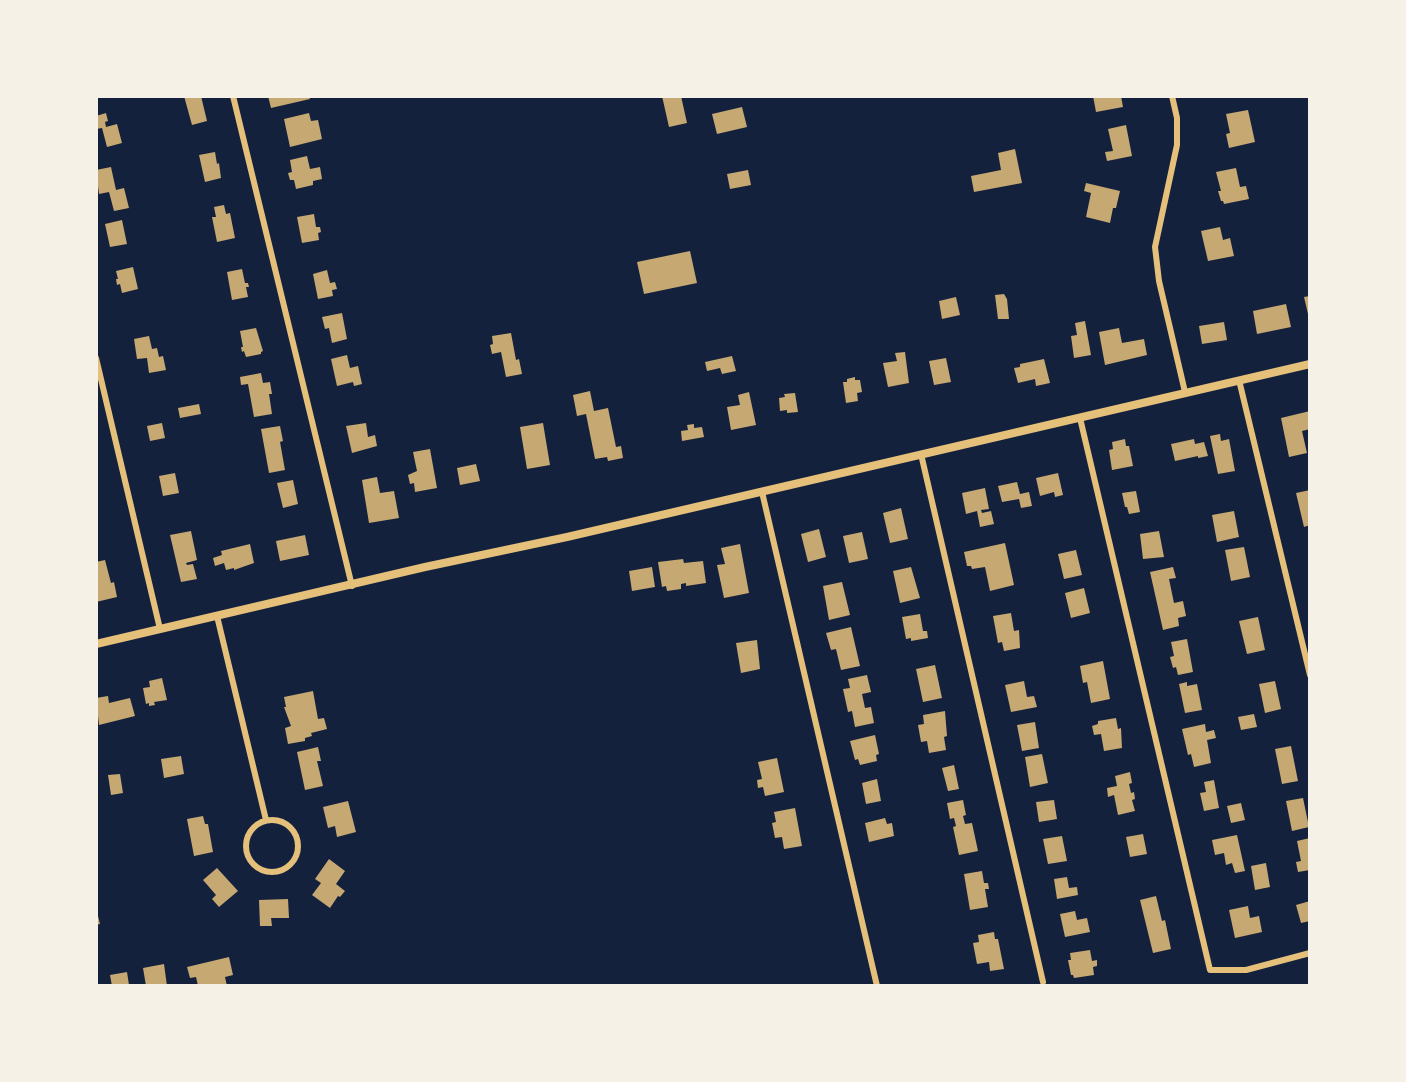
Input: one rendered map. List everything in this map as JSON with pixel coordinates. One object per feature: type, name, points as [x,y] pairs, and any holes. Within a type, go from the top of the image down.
[{"type":"street","points":[[233,96],[352,586]]},
{"type":"street","points":[[1172,96],[1177,118],[1177,145],[1155,247],[1159,281],[1185,392]]},
{"type":"street","points":[[96,358],[160,628]]},
{"type":"street","points":[[96,644],[352,586],[424,567],[762,492],[1310,363]]},
{"type":"street","points":[[1239,380],[1310,675]]},
{"type":"street","points":[[1080,418],[1210,970],[1246,970],[1310,953]]},
{"type":"street","points":[[921,454],[1042,982]]},
{"type":"street","points":[[762,492],[877,986]]},
{"type":"street","points":[[217,616],[266,820]]},
{"type":"street","points":[[266,820],[282,821],[289,825],[298,839],[299,847],[293,862],[279,871],[263,870],[250,860],[247,852],[248,836],[258,823],[266,820]]},
{"type":"building","points":[[184,96],[201,96],[207,121],[192,125]]},
{"type":"building","points":[[268,96],[309,96],[310,99],[271,108]]},
{"type":"building","points":[[662,96],[681,96],[687,123],[669,127]]},
{"type":"building","points":[[1093,96],[1121,96],[1123,107],[1096,112]]},
{"type":"building","points":[[742,107],[747,127],[717,134],[712,114]]},
{"type":"building","points":[[1248,110],[1255,142],[1229,148],[1226,134],[1230,133],[1226,114]]},
{"type":"building","points":[[106,113],[108,121],[105,122],[106,127],[117,124],[122,143],[107,147],[102,128],[96,129],[96,116]]},
{"type":"building","points":[[309,113],[311,121],[318,120],[322,139],[290,147],[284,119]]},
{"type":"building","points":[[1126,125],[1132,156],[1107,161],[1105,152],[1113,151],[1108,129]]},
{"type":"building","points":[[1015,149],[1022,183],[974,192],[971,176],[1001,170],[998,153]]},
{"type":"building","points":[[215,152],[221,178],[205,182],[199,155]]},
{"type":"building","points":[[307,156],[310,169],[320,167],[322,179],[313,181],[313,185],[296,189],[294,180],[290,180],[288,173],[292,172],[290,160]]},
{"type":"building","points":[[111,167],[116,190],[124,188],[129,208],[114,211],[109,192],[99,194],[96,170]]},
{"type":"building","points":[[1236,168],[1240,187],[1246,186],[1249,199],[1224,204],[1218,191],[1221,191],[1216,172]]},
{"type":"building","points":[[748,170],[751,185],[730,189],[727,174]]},
{"type":"building","points":[[1086,183],[1120,191],[1110,223],[1086,217],[1091,193],[1084,191]]},
{"type":"building","points":[[224,205],[226,214],[230,213],[235,238],[217,242],[212,217],[216,217],[214,207]]},
{"type":"building","points":[[314,214],[316,227],[320,227],[321,232],[318,233],[319,240],[302,243],[297,217]]},
{"type":"building","points":[[122,220],[127,244],[110,247],[105,224]]},
{"type":"building","points":[[1220,227],[1223,240],[1230,238],[1234,256],[1208,261],[1201,231]]},
{"type":"building","points":[[690,251],[697,283],[644,294],[637,262]]},
{"type":"building","points":[[133,267],[138,289],[122,293],[120,284],[117,285],[116,271]]},
{"type":"building","points":[[242,269],[245,283],[248,283],[249,287],[246,287],[248,297],[232,300],[227,272]]},
{"type":"building","points":[[327,270],[330,283],[335,282],[337,289],[332,290],[333,296],[318,299],[313,274]]},
{"type":"building","points":[[1004,294],[1007,299],[1009,319],[998,319],[995,295]]},
{"type":"building","points":[[1310,296],[1310,314],[1308,314],[1304,297]]},
{"type":"building","points":[[956,297],[960,315],[942,319],[939,301]]},
{"type":"building","points":[[1286,304],[1291,327],[1257,334],[1253,311]]},
{"type":"building","points":[[342,313],[347,339],[332,343],[329,328],[325,329],[322,317]]},
{"type":"building","points":[[1085,321],[1091,355],[1074,358],[1071,336],[1077,335],[1075,323]]},
{"type":"building","points":[[1224,322],[1227,340],[1202,344],[1199,326]]},
{"type":"building","points":[[256,328],[263,351],[261,354],[246,357],[244,351],[242,352],[240,331]]},
{"type":"building","points":[[1119,328],[1122,343],[1144,339],[1147,355],[1105,365],[1099,332]]},
{"type":"building","points":[[511,333],[516,360],[519,359],[522,374],[506,377],[501,352],[492,354],[490,345],[493,344],[492,336]]},
{"type":"building","points":[[149,336],[152,349],[157,348],[159,357],[163,356],[166,370],[149,373],[147,358],[137,359],[134,339]]},
{"type":"building","points":[[905,352],[909,383],[888,387],[883,363],[897,361],[895,353]]},
{"type":"building","points":[[347,355],[350,368],[358,366],[362,384],[354,386],[353,382],[337,386],[331,359]]},
{"type":"building","points":[[732,356],[736,371],[722,374],[720,368],[707,371],[705,362]]},
{"type":"building","points":[[946,358],[951,382],[934,385],[929,361]]},
{"type":"building","points":[[1044,359],[1050,383],[1036,386],[1035,379],[1018,383],[1014,368],[1020,367],[1020,364]]},
{"type":"building","points":[[261,373],[263,383],[270,382],[272,414],[254,417],[248,384],[241,385],[240,377]]},
{"type":"building","points":[[855,377],[855,380],[860,380],[862,392],[857,393],[858,401],[846,403],[843,382]]},
{"type":"building","points":[[590,391],[594,411],[608,408],[616,447],[621,446],[623,458],[608,461],[607,457],[595,459],[586,414],[577,416],[573,395]]},
{"type":"building","points":[[749,392],[756,425],[731,430],[727,407],[740,405],[738,395]]},
{"type":"building","points":[[795,393],[798,412],[780,411],[779,398],[785,397],[784,394]]},
{"type":"building","points":[[199,404],[201,414],[180,418],[178,408]]},
{"type":"building","points":[[1310,411],[1310,429],[1302,431],[1307,453],[1289,457],[1281,418]]},
{"type":"building","points":[[162,423],[165,438],[150,441],[147,426]]},
{"type":"building","points":[[366,423],[368,437],[375,435],[377,446],[352,453],[346,426]]},
{"type":"building","points":[[543,423],[550,465],[527,469],[520,427]]},
{"type":"building","points":[[694,424],[694,428],[702,427],[704,437],[682,441],[681,431],[688,430],[687,425]]},
{"type":"building","points":[[280,426],[283,441],[280,442],[285,470],[269,473],[261,429]]},
{"type":"building","points":[[1220,434],[1221,441],[1229,439],[1235,471],[1218,474],[1210,436]]},
{"type":"building","points":[[1125,439],[1126,446],[1129,446],[1133,466],[1112,470],[1109,450],[1113,449],[1112,442]]},
{"type":"building","points":[[1194,439],[1195,444],[1204,442],[1208,456],[1175,461],[1171,444]]},
{"type":"building","points":[[430,449],[437,488],[415,492],[414,483],[410,484],[408,475],[417,471],[413,452]]},
{"type":"building","points":[[476,464],[480,481],[460,485],[457,468]]},
{"type":"building","points":[[175,473],[179,493],[163,496],[159,476]]},
{"type":"building","points":[[1058,473],[1063,495],[1055,497],[1054,492],[1040,496],[1036,478]]},
{"type":"building","points":[[377,477],[380,493],[394,491],[399,518],[369,523],[362,480]]},
{"type":"building","points":[[293,480],[298,504],[283,508],[277,483]]},
{"type":"building","points":[[1017,482],[1020,494],[1029,492],[1032,506],[1021,508],[1019,499],[1002,502],[998,486]]},
{"type":"building","points":[[985,488],[989,509],[981,510],[982,513],[991,511],[994,524],[980,527],[977,511],[966,514],[962,493]]},
{"type":"building","points":[[1310,490],[1310,525],[1304,527],[1296,493]]},
{"type":"building","points":[[1136,491],[1140,512],[1129,514],[1122,493]]},
{"type":"building","points":[[901,508],[908,539],[890,543],[883,513]]},
{"type":"building","points":[[1234,511],[1239,537],[1217,542],[1212,515]]},
{"type":"building","points":[[819,529],[826,557],[808,562],[801,534]]},
{"type":"building","points":[[191,531],[197,560],[186,563],[187,565],[193,564],[197,579],[181,582],[170,535]]},
{"type":"building","points":[[1159,531],[1164,557],[1143,559],[1140,534]]},
{"type":"building","points":[[862,532],[868,559],[849,563],[843,536]]},
{"type":"building","points":[[305,535],[309,555],[280,561],[276,541]]},
{"type":"building","points":[[1005,543],[1014,585],[990,591],[985,567],[972,569],[971,566],[967,566],[964,552]]},
{"type":"building","points":[[250,544],[254,563],[234,570],[234,568],[226,570],[224,563],[215,566],[213,558],[222,555],[221,551]]},
{"type":"building","points":[[740,544],[749,593],[724,598],[717,565],[725,564],[721,548]]},
{"type":"building","points":[[1244,547],[1250,577],[1231,581],[1225,550]]},
{"type":"building","points":[[1076,550],[1082,575],[1064,579],[1058,554]]},
{"type":"building","points":[[683,559],[684,563],[703,561],[706,583],[686,586],[686,583],[681,584],[681,589],[667,591],[666,586],[662,587],[658,562]]},
{"type":"building","points":[[105,560],[117,597],[96,602],[96,562]]},
{"type":"building","points":[[652,567],[655,587],[632,591],[629,571]]},
{"type":"building","points":[[911,567],[920,598],[900,603],[893,571]]},
{"type":"building","points":[[1173,567],[1176,578],[1169,579],[1174,603],[1183,601],[1186,616],[1178,618],[1179,626],[1163,630],[1150,572]]},
{"type":"building","points":[[842,582],[850,615],[829,620],[823,586]]},
{"type":"building","points":[[1084,588],[1090,613],[1071,618],[1065,593]]},
{"type":"building","points":[[1011,613],[1014,631],[1019,630],[1020,648],[1004,651],[1002,642],[998,643],[993,616]]},
{"type":"building","points":[[920,614],[923,631],[927,631],[928,638],[911,641],[911,638],[906,639],[902,617]]},
{"type":"building","points":[[1258,617],[1265,650],[1247,654],[1239,621]]},
{"type":"building","points":[[851,627],[860,666],[841,670],[836,649],[831,650],[826,633]]},
{"type":"building","points":[[1187,639],[1193,672],[1178,675],[1170,657],[1174,656],[1171,642]]},
{"type":"building","points":[[757,640],[760,669],[741,673],[736,643]]},
{"type":"building","points":[[1103,661],[1110,699],[1091,703],[1087,682],[1083,683],[1080,666]]},
{"type":"building","points":[[935,665],[942,698],[923,702],[916,669]]},
{"type":"building","points":[[867,675],[871,692],[862,694],[865,708],[871,707],[874,723],[855,727],[852,711],[848,712],[843,689],[850,688],[848,679]]},
{"type":"building","points":[[162,678],[167,700],[154,702],[155,705],[149,706],[149,703],[146,704],[143,688],[150,687],[149,681]]},
{"type":"building","points":[[1024,681],[1027,697],[1034,696],[1037,707],[1011,712],[1005,685]]},
{"type":"building","points":[[1275,681],[1281,709],[1265,713],[1259,684]]},
{"type":"building","points":[[1187,682],[1187,686],[1197,684],[1202,710],[1185,713],[1179,684]]},
{"type":"building","points":[[313,691],[318,719],[324,718],[327,729],[311,733],[312,736],[305,738],[305,741],[288,744],[285,728],[291,726],[284,707],[286,707],[284,697]]},
{"type":"building","points":[[108,696],[109,703],[130,698],[135,716],[99,725],[96,698]]},
{"type":"building","points":[[945,711],[946,750],[929,753],[927,741],[921,742],[918,725],[924,724],[923,715]]},
{"type":"building","points":[[1254,714],[1257,727],[1241,730],[1238,717]]},
{"type":"building","points":[[1116,718],[1118,729],[1121,728],[1122,748],[1104,751],[1101,734],[1094,735],[1092,726],[1098,724],[1098,721]]},
{"type":"building","points":[[1035,722],[1039,748],[1022,751],[1017,725]]},
{"type":"building","points":[[1205,724],[1206,732],[1214,730],[1216,738],[1207,740],[1211,763],[1194,767],[1191,754],[1188,755],[1182,729]]},
{"type":"building","points":[[875,735],[879,754],[876,755],[877,761],[860,765],[858,759],[855,760],[850,741]]},
{"type":"building","points":[[1291,746],[1298,781],[1282,784],[1275,749]]},
{"type":"building","points":[[318,747],[321,761],[317,761],[323,786],[305,790],[297,752]]},
{"type":"building","points":[[1042,754],[1048,783],[1030,787],[1025,757]]},
{"type":"building","points":[[181,756],[184,774],[164,778],[161,759]]},
{"type":"building","points":[[777,758],[784,792],[765,796],[763,787],[758,788],[757,780],[762,779],[758,762]]},
{"type":"building","points":[[954,765],[959,789],[948,791],[942,768]]},
{"type":"building","points":[[1130,772],[1132,783],[1129,784],[1131,793],[1134,792],[1135,799],[1132,800],[1135,811],[1118,815],[1114,795],[1108,797],[1107,788],[1117,786],[1115,776]]},
{"type":"building","points":[[120,774],[123,793],[111,795],[108,775]]},
{"type":"building","points":[[877,779],[881,801],[866,804],[862,783]]},
{"type":"building","points":[[1214,780],[1219,808],[1204,811],[1200,793],[1206,792],[1204,782]]},
{"type":"building","points":[[1303,798],[1309,827],[1292,831],[1286,801]]},
{"type":"building","points":[[963,800],[965,824],[972,823],[978,851],[959,855],[953,827],[956,826],[954,818],[950,819],[947,803]]},
{"type":"building","points":[[1054,800],[1057,819],[1039,822],[1036,802]]},
{"type":"building","points":[[348,801],[356,832],[337,837],[335,826],[328,828],[323,807]]},
{"type":"building","points":[[1241,803],[1245,820],[1231,823],[1227,806]]},
{"type":"building","points":[[795,808],[802,846],[784,849],[782,837],[775,838],[772,823],[776,822],[774,812]]},
{"type":"building","points":[[203,816],[205,824],[208,824],[213,852],[194,856],[187,819]]},
{"type":"building","points":[[885,818],[887,824],[892,823],[894,836],[869,842],[865,823]]},
{"type":"building","points":[[1143,834],[1147,854],[1130,857],[1126,837]]},
{"type":"building","points":[[1237,835],[1245,871],[1235,873],[1232,863],[1226,865],[1224,853],[1215,855],[1212,840]]},
{"type":"building","points":[[1062,836],[1067,861],[1048,864],[1043,839]]},
{"type":"building","points":[[1310,838],[1310,870],[1298,872],[1296,862],[1301,861],[1297,841]]},
{"type":"building","points":[[329,859],[345,871],[336,884],[345,891],[340,897],[338,896],[330,908],[312,895],[321,883],[315,879]]},
{"type":"building","points":[[1266,863],[1270,887],[1255,890],[1251,866]]},
{"type":"building","points":[[217,868],[238,891],[219,907],[212,899],[216,895],[203,880]]},
{"type":"building","points":[[982,871],[984,883],[988,883],[989,889],[985,889],[988,907],[970,910],[964,874]]},
{"type":"building","points":[[1067,877],[1069,888],[1077,887],[1078,895],[1057,899],[1054,879]]},
{"type":"building","points":[[1156,896],[1162,921],[1165,920],[1171,949],[1153,953],[1140,900]]},
{"type":"building","points":[[288,899],[289,918],[271,918],[272,926],[260,926],[259,900]]},
{"type":"building","points":[[1310,901],[1310,921],[1301,923],[1296,905]]},
{"type":"building","points":[[1248,906],[1250,918],[1259,916],[1262,932],[1235,938],[1229,910]]},
{"type":"building","points":[[96,908],[100,924],[96,925]]},
{"type":"building","points":[[1075,911],[1077,920],[1087,918],[1090,932],[1065,937],[1060,914]]},
{"type":"building","points":[[994,932],[995,939],[998,939],[1004,969],[990,971],[989,962],[977,964],[973,943],[979,942],[978,935]]},
{"type":"building","points":[[1090,950],[1092,961],[1097,960],[1097,966],[1093,967],[1094,975],[1074,978],[1071,975],[1068,960],[1071,960],[1070,953]]},
{"type":"building","points":[[229,957],[233,975],[225,977],[227,986],[198,986],[196,977],[190,978],[187,967]]},
{"type":"building","points":[[164,964],[167,986],[146,986],[143,968]]},
{"type":"building","points":[[127,972],[129,985],[112,986],[110,975]]}]
